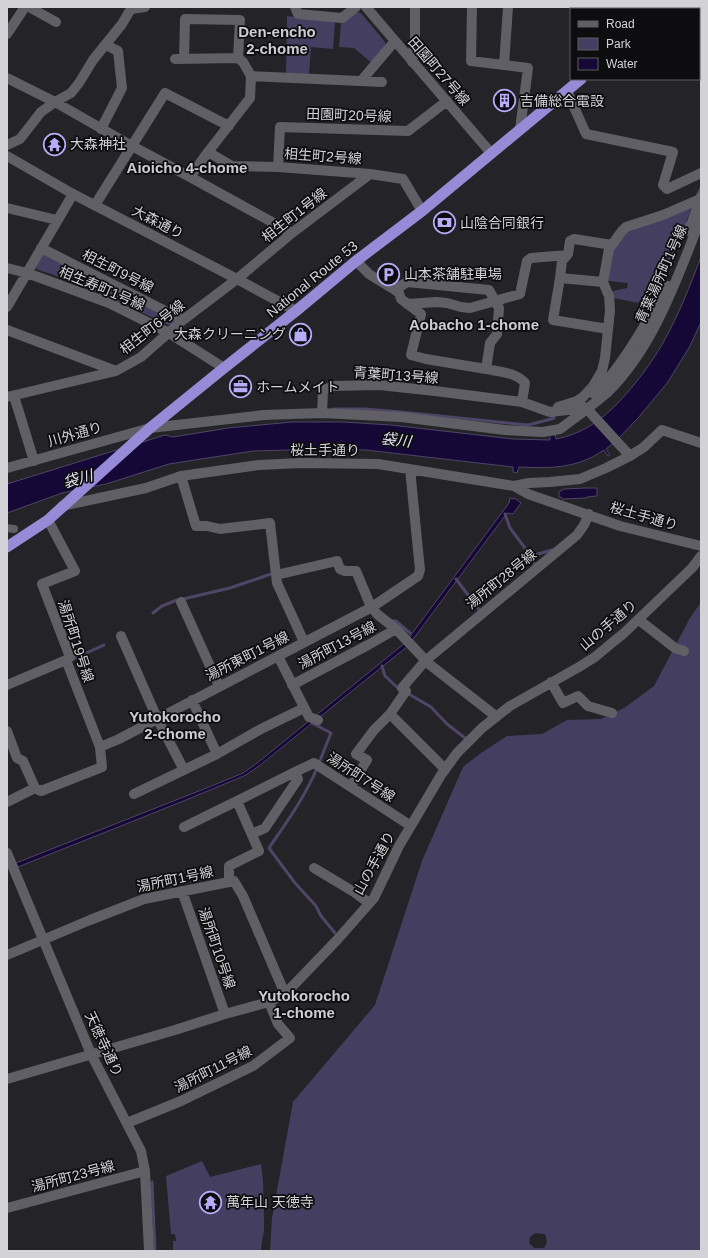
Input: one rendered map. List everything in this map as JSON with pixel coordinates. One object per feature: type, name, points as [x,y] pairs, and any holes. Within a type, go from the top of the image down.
[{"type":"highway","name":"National Route 53","points":[[7,547],[11,535],[48,520],[150,428],[356,261],[422,211],[580,80]]},
{"type":"street","points":[[7,34],[25,7]]},
{"type":"street","points":[[29,7],[56,22]]},
{"type":"street","points":[[7,145],[20,139],[41,112],[71,93],[93,60],[106,46],[122,24],[131,8],[145,7]]},
{"type":"street","points":[[295,7],[298,14],[342,18],[356,7]]},
{"type":"street","name":"田園町27号線","points":[[366,7],[491,153]]},
{"type":"street","points":[[412,62],[415,37],[415,7]]},
{"type":"street","points":[[472,7],[471,60],[528,68],[520,129]]},
{"type":"street","points":[[504,65],[508,7]]},
{"type":"street","points":[[190,177],[250,98],[251,76],[243,62],[238,58],[180,59],[185,20],[240,20],[238,58]]},
{"type":"street","points":[[361,82],[395,41]]},
{"type":"street","points":[[101,129],[122,88],[118,51],[106,46]]},
{"type":"street","points":[[251,76],[382,82]]},
{"type":"street","points":[[7,78],[55,102],[101,129],[292,233]]},
{"type":"street","points":[[567,91],[586,134],[673,152],[663,186],[667,189],[701,173]]},
{"type":"street","points":[[95,206],[165,93],[228,126]]},
{"type":"street","name":"田園町20号線","points":[[278,167],[280,127],[408,131],[447,101]]},
{"type":"street","name":"相生町2号線","points":[[208,152],[232,166],[278,167],[370,174],[403,179],[422,211]]},
{"type":"street","name":"大森通り","points":[[7,156],[95,206],[296,311]]},
{"type":"street","name":"相生町1号線","points":[[237,279],[292,233],[370,174]]},
{"type":"street","points":[[7,307],[73,194]]},
{"type":"street","points":[[547,411],[578,401],[593,386],[602,371],[605,358],[610,310],[610,296],[603,282],[609,249],[626,227],[663,215],[701,198]]},
{"type":"street","points":[[685,258],[684,248],[701,198]]},
{"type":"street","points":[[7,208],[57,220]]},
{"type":"street","name":"青葉湯所町1号線","points":[[322,413],[401,417],[505,430],[543,432],[560,429],[589,411],[633,361],[658,320],[679,275],[701,218]]},
{"type":"street","points":[[608,328],[553,320],[562,261],[567,255],[570,242],[574,239],[612,245]]},
{"type":"street","name":"相生町9号線","points":[[41,248],[184,320]]},
{"type":"street","points":[[407,304],[448,302],[461,307],[470,308],[520,294],[528,260],[531,258],[567,255]]},
{"type":"street","points":[[356,261],[369,274],[399,293],[401,299],[421,314],[411,356],[508,373],[521,378],[525,383],[522,402]]},
{"type":"street","name":"相生寿町1号線","points":[[7,268],[27,273],[109,303],[169,333],[224,368]]},
{"type":"street","points":[[582,397],[597,390],[610,377],[630,348],[672,280],[679,275]]},
{"type":"street","points":[[560,278],[603,282]]},
{"type":"street","name":"相生町6号線","points":[[11,396],[116,371],[141,357],[184,320],[237,279]]},
{"type":"street","points":[[395,290],[408,282],[489,290],[499,308],[497,334],[490,343],[486,369]]},
{"type":"street","points":[[7,330],[116,371]]},
{"type":"street","name":"青葉町13号線","points":[[322,413],[323,392],[326,389],[333,386],[379,385],[522,402],[550,412],[584,407],[589,411]]},
{"type":"street","points":[[11,396],[34,461]]},
{"type":"street","points":[[589,411],[630,456]]},
{"type":"street","points":[[150,428],[264,415],[322,413]]},
{"type":"street","name":"川外通り","points":[[7,468],[150,428]]},
{"type":"street","points":[[514,486],[529,483],[580,479],[630,456],[644,447],[662,430],[701,443]]},
{"type":"street","name":"桜土手通り","points":[[62,506],[146,488],[181,476],[259,465],[301,463],[378,464],[514,486],[528,494],[620,526],[701,546]]},
{"type":"street","name":"湯所東町1号線","points":[[100,747],[119,739],[372,607],[418,576],[420,570],[410,469]]},
{"type":"street","points":[[181,476],[196,526],[207,526],[220,529],[270,523],[277,583],[304,642]]},
{"type":"street","name":"湯所町28号線","points":[[390,714],[406,691],[402,688],[425,661],[577,535],[589,514]]},
{"type":"street","name":"湯所町19号線","points":[[48,520],[75,571],[42,584],[70,657],[66,660],[100,747]]},
{"type":"street","name":"山の手通り","points":[[7,1079],[269,1002],[285,994],[337,940],[374,898],[399,846],[445,769],[457,753],[482,728],[510,706],[595,657],[639,620],[692,568],[701,556]]},
{"type":"street","points":[[276,575],[337,561],[340,569],[345,571],[356,571],[372,607],[377,614],[396,629],[425,661],[493,714],[495,718]]},
{"type":"street","points":[[181,602],[220,686]]},
{"type":"street","points":[[639,620],[675,648],[684,651]]},
{"type":"street","name":"湯所町13号線","points":[[292,684],[396,629]]},
{"type":"street","points":[[121,636],[158,718],[184,770]]},
{"type":"street","points":[[278,656],[304,708],[314,719]]},
{"type":"street","points":[[7,685],[66,660]]},
{"type":"street","points":[[551,682],[563,703],[578,696],[588,706],[612,713]]},
{"type":"street","points":[[192,700],[217,754]]},
{"type":"street","points":[[134,794],[217,754],[261,729],[304,708]]},
{"type":"street","points":[[351,786],[367,760],[356,754],[374,730],[390,714],[445,769]]},
{"type":"street","points":[[7,731],[16,758],[23,761],[35,788],[42,791],[102,768],[100,747]]},
{"type":"street","name":"湯所町7号線","points":[[295,772],[314,763],[411,826]]},
{"type":"street","points":[[184,827],[295,772],[298,779],[265,828],[252,834]]},
{"type":"street","points":[[7,802],[35,788]]},
{"type":"street","points":[[228,882],[229,866],[259,851],[237,801]]},
{"type":"street","name":"天徳寺通り","points":[[7,853],[91,1054],[141,1151],[145,1171],[149,1251]]},
{"type":"street","points":[[314,868],[370,903]]},
{"type":"street","name":"湯所町1号線","points":[[7,955],[144,899],[234,881],[243,896],[285,994]]},
{"type":"street","name":"湯所町10号線","points":[[182,891],[225,1014]]},
{"type":"street","name":"湯所町11号線","points":[[127,1123],[181,1102],[253,1066],[266,1058],[290,1038],[278,1024],[269,1002]]},
{"type":"street","name":"湯所町23号線","points":[[7,1208],[145,1171]]},
{"type":"green space","points":[[356,12],[361,13],[385,42],[386,49],[373,64],[354,48],[339,47],[341,22]]},
{"type":"green space","points":[[287,16],[335,21],[333,49],[311,47],[309,75],[286,73]]},
{"type":"green space","points":[[692,207],[671,260],[650,305],[613,298],[613,291],[627,288],[628,283],[608,281],[611,258],[623,232]]},
{"type":"green space","points":[[43,254],[175,320],[173,325],[168,325],[70,281],[36,269],[35,266]]},
{"type":"green space","points":[[701,602],[701,1251],[270,1251],[272,1218],[293,1102],[375,1005],[422,861],[463,767],[507,736],[542,734],[567,720],[601,719],[624,708],[654,686],[690,618]],"holes":[[[535,1233],[545,1234],[547,1241],[544,1248],[534,1248],[529,1243],[530,1237]]]},
{"type":"green space","name":"萬年山 天徳寺","points":[[202,1161],[210,1177],[261,1164],[263,1180],[264,1231],[261,1251],[173,1251],[173,1241],[176,1241],[175,1234],[171,1234],[166,1176]]},
{"type":"water","name":"袋川","points":[[701,257],[701,322],[690,346],[668,382],[638,418],[606,449],[610,455],[608,456],[604,450],[590,458],[571,465],[545,468],[519,467],[517,473],[513,472],[513,467],[366,450],[325,449],[253,451],[169,464],[106,484],[62,493],[7,513],[7,484],[165,435],[173,437],[228,428],[292,422],[343,422],[391,425],[513,439],[550,440],[550,435],[555,435],[556,439],[574,434],[590,426],[609,412],[644,372],[675,321]]},
{"type":"water","points":[[597,488],[597,496],[563,499],[559,497],[559,492],[564,489]]},
{"type":"water","points":[[510,498],[516,499],[521,503],[513,514],[507,513],[408,646],[259,766],[246,775],[18,867],[16,863],[214,785],[243,773],[256,764],[405,643],[509,503]]},
{"type":"waterway","points":[[697,196],[701,188]]},
{"type":"waterway","points":[[654,299],[686,223]]},
{"type":"waterway","points":[[333,409],[365,409],[528,425],[554,418],[552,416]]},
{"type":"waterway","points":[[505,514],[510,528],[531,556],[535,565]]},
{"type":"waterway","points":[[531,556],[552,550]]},
{"type":"waterway","points":[[183,599],[230,588],[271,574]]},
{"type":"waterway","points":[[456,579],[480,611]]},
{"type":"waterway","points":[[153,613],[162,606],[177,600]]},
{"type":"waterway","points":[[392,621],[396,621],[410,633]]},
{"type":"waterway","points":[[73,659],[104,645]]},
{"type":"waterway","points":[[382,666],[385,676],[400,690]]},
{"type":"waterway","points":[[407,693],[431,707],[447,724],[465,738]]},
{"type":"waterway","points":[[312,723],[331,733],[319,763]]},
{"type":"waterway","points":[[317,768],[301,799],[269,848],[295,883],[316,906],[321,916],[335,933]]},
{"type":"waterway","points":[[152,1182],[155,1251]]},
{"type":"place","name":"吉備総合電設","points":[[504,101]]},
{"type":"place","name":"大森神社","points":[[55,144]]},
{"type":"place","name":"山陰合同銀行","points":[[444,223]]},
{"type":"place","name":"山本茶舗駐車場","points":[[388,274]]},
{"type":"place","name":"大森クリーニング","points":[[301,334]]},
{"type":"place","name":"ホームメイト","points":[[241,387]]},
{"type":"place","name":"萬年山 天徳寺","points":[[211,1202]]},
{"type":"district","name":"Den-encho 2-chome","points":[[277,40]]},
{"type":"district","name":"Aioicho 4-chome","points":[[187,168]]},
{"type":"district","name":"Aobacho 1-chome","points":[[474,325]]},
{"type":"district","name":"Yutokorocho 2-chome","points":[[175,726]]},
{"type":"district","name":"Yutokorocho 1-chome","points":[[304,1004]]}]
